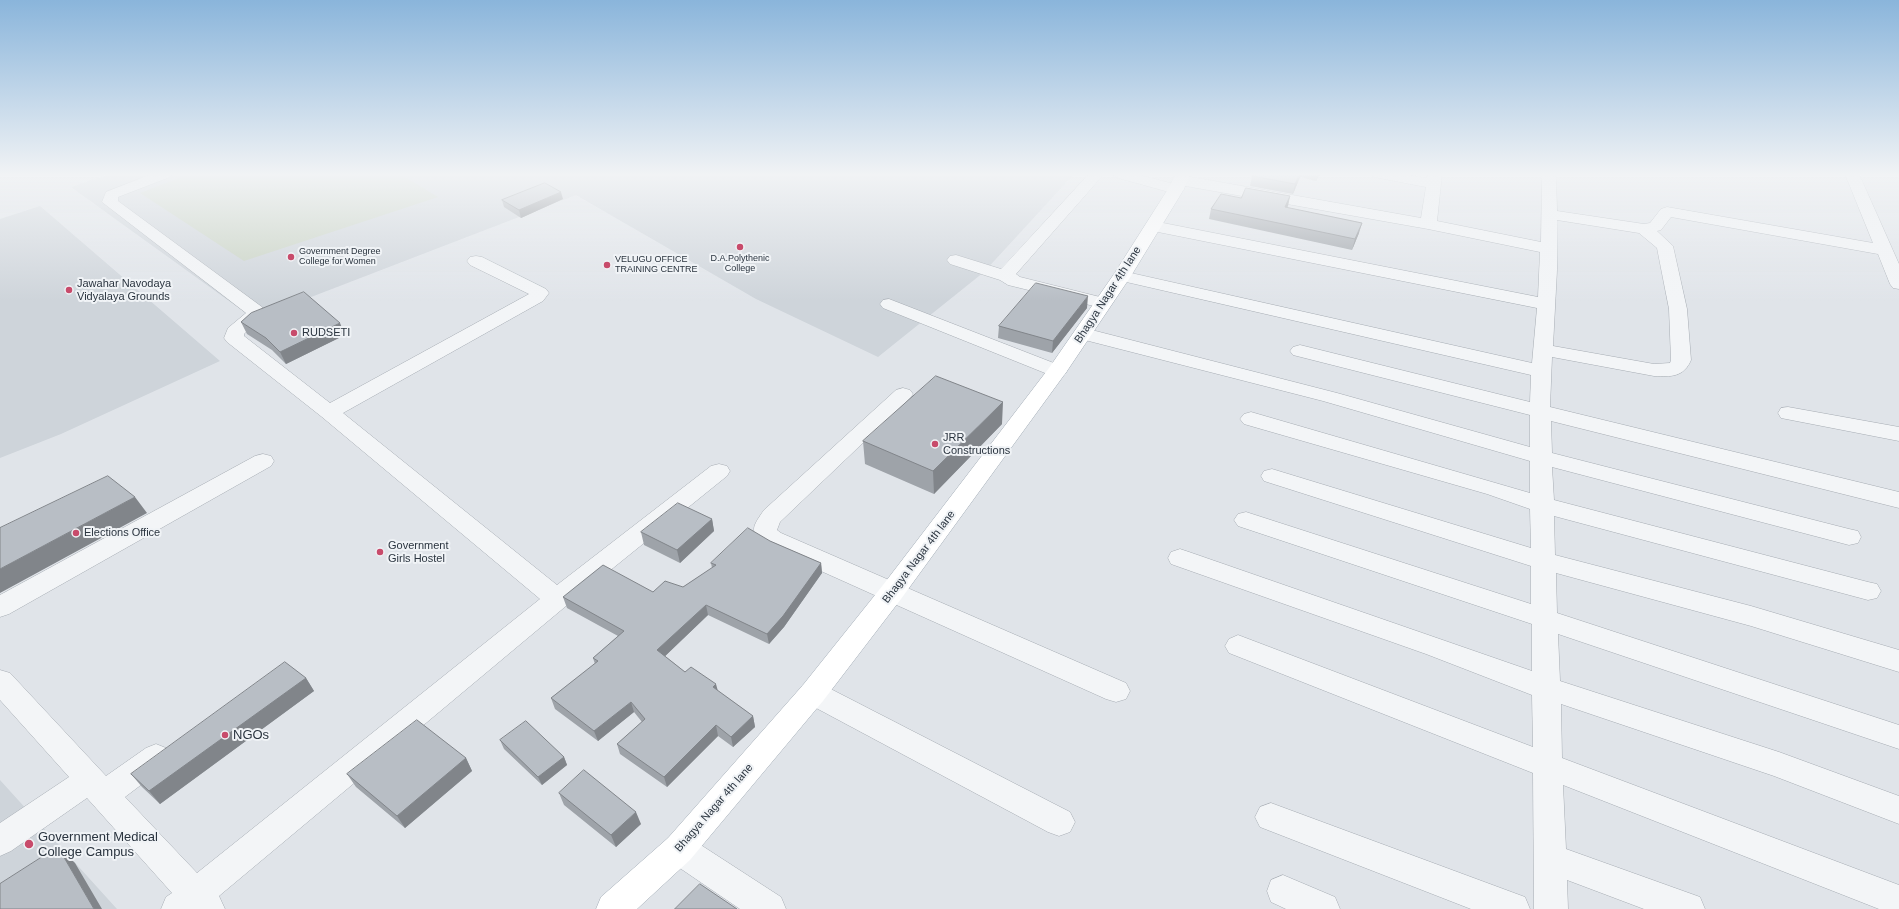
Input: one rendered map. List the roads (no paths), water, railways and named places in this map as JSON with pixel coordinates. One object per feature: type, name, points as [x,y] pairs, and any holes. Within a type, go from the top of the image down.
[{"type":"main road","name":"Bhagya Nagar 4th lane","points":[[613,909],[679,849],[813,693],[892,592],[1084,334],[1102,303],[1122,276],[1159,216]]},
{"type":"street","points":[[129,216],[255,311],[255,315],[235,332],[234,338],[329,412],[557,599]]},
{"type":"street","points":[[1006,276],[1009,270],[1058,216]]},
{"type":"street","points":[[1384,216],[1549,249]]},
{"type":"street","points":[[1428,224],[1429,216]]},
{"type":"street","points":[[1548,216],[1549,249],[1540,412],[1551,909]]},
{"type":"street","points":[[1563,216],[1644,229],[1655,227],[1663,216]]},
{"type":"street","points":[[1698,216],[1883,250]]},
{"type":"street","points":[[1869,216],[1899,284]]},
{"type":"street","points":[[1153,226],[1546,304]]},
{"type":"street","points":[[1122,276],[1542,360],[1669,371],[1678,366],[1681,360],[1678,309],[1665,246],[1644,229]]},
{"type":"street","points":[[956,260],[1006,276],[1014,281],[1102,303]]},
{"type":"street","points":[[329,412],[525,304],[537,297],[540,293],[476,261]]},
{"type":"street","points":[[889,304],[1057,371]]},
{"type":"street","points":[[1084,334],[1337,399],[1541,457],[1712,500],[1849,537]]},
{"type":"street","points":[[1300,352],[1899,500]]},
{"type":"street","points":[[903,394],[772,516],[766,525],[765,532],[772,539],[1116,691]]},
{"type":"street","points":[[1788,413],[1899,434]]},
{"type":"street","points":[[1250,419],[1495,489],[1542,505],[1868,591]]},
{"type":"street","points":[[0,607],[263,461]]},
{"type":"street","points":[[0,682],[97,787],[194,904],[557,599],[719,471]]},
{"type":"street","points":[[1272,476],[1544,561],[1751,616],[1899,661]]},
{"type":"street","points":[[1246,520],[1356,554],[1757,692],[1899,737]]},
{"type":"street","points":[[1180,558],[1435,647],[1546,688],[1779,765],[1899,810]]},
{"type":"street","points":[[1238,646],[1899,901]]},
{"type":"street","points":[[813,693],[1059,822]]},
{"type":"street","points":[[0,842],[175,743]]},
{"type":"street","points":[[1271,817],[1513,909]]},
{"type":"street","points":[[679,849],[769,909]]},
{"type":"street","points":[[1550,859],[1688,909]]},
{"type":"street","points":[[1283,892],[1323,909]]},
{"type":"place","name":"D.A.Polythenic College","points":[[740,247]]},
{"type":"place","name":"Government Degree College for Women","points":[[291,257]]},
{"type":"place","name":"VELUGU OFFICE TRAINING CENTRE","points":[[607,265]]},
{"type":"place","name":"Jawahar Navodaya Vidyalaya Grounds","points":[[69,290]]},
{"type":"place","name":"RUDSETI","points":[[294,333]]},
{"type":"place","name":"JRR Constructions","points":[[935,444]]},
{"type":"place","name":"Elections Office","points":[[76,533]]},
{"type":"place","name":"Government Girls Hostel","points":[[380,552]]},
{"type":"place","name":"NGOs","points":[[225,735]]},
{"type":"place","name":"Government Medical College Campus","points":[[29,844]]}]
